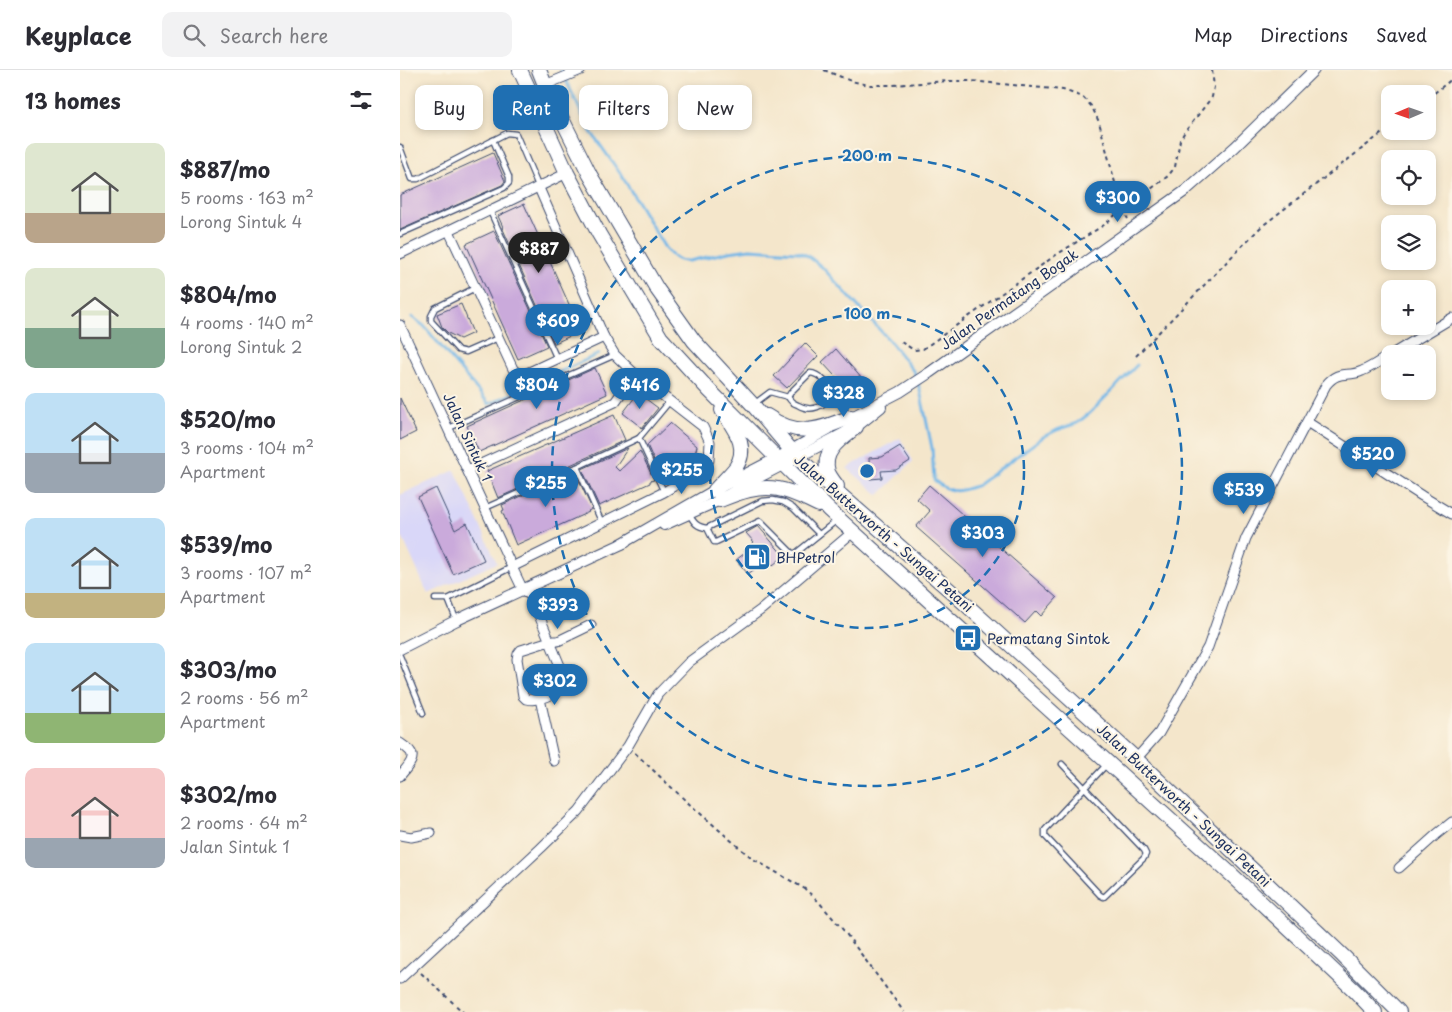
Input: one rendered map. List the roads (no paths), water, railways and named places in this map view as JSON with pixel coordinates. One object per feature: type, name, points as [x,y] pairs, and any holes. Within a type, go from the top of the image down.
[{"type":"highway","name":"Jalan Butterworth - Sungai Petani","points":[[520,70],[567,173],[599,234],[661,338],[709,390],[834,514],[1104,768],[1233,876],[1375,1012]]},
{"type":"highway","name":"Jalan Butterworth - Sungai Petani","points":[[539,70],[550,83],[590,175],[657,289],[694,341],[794,454],[1140,755],[1399,1012]]},
{"type":"highway","points":[[709,390],[742,446],[741,456],[736,467],[717,495]]},
{"type":"highway","points":[[752,405],[776,422],[790,428],[807,430],[853,422]]},
{"type":"highway","points":[[852,506],[828,473],[827,464],[828,454],[853,422]]},
{"type":"highway","points":[[717,495],[761,488],[778,488],[796,494],[834,514]]},
{"type":"street","points":[[550,83],[581,70]]},
{"type":"street","name":"Jalan Permatang Bogak","points":[[717,495],[853,422],[903,391],[1185,191],[1235,147],[1314,70]]},
{"type":"street","points":[[400,254],[567,173]]},
{"type":"street","points":[[512,567],[664,492],[701,470],[709,460],[710,442],[703,427],[635,374],[615,355],[604,337],[539,188]]},
{"type":"street","points":[[449,231],[513,369],[519,375],[557,360],[604,337]]},
{"type":"street","points":[[1406,345],[1452,318]]},
{"type":"street","name":"Jalan Sintuk 1","points":[[400,325],[523,590],[531,596],[563,672],[564,684],[556,692],[540,699]]},
{"type":"street","points":[[1140,755],[1159,733],[1208,646],[1246,538],[1326,385],[1331,378],[1340,374],[1360,372],[1381,360]]},
{"type":"street","points":[[468,470],[615,402],[635,374]]},
{"type":"street","points":[[1307,422],[1452,514]]},
{"type":"street","points":[[400,649],[457,620],[689,514],[717,495]]},
{"type":"street","points":[[621,544],[717,495]]},
{"type":"street","points":[[400,979],[579,811],[628,746],[658,694],[689,662],[762,609],[854,531]]},
{"type":"street","points":[[554,761],[540,699],[530,700],[524,696],[517,659],[518,654],[520,650],[558,641],[591,625]]},
{"type":"street","points":[[400,742],[410,751],[412,756],[411,761],[400,776]]},
{"type":"street","points":[[1399,868],[1452,822]]},
{"type":"street","points":[[400,835],[411,837],[431,833]]},
{"type":"lane","points":[[400,147],[409,174],[412,179],[418,179],[507,133],[516,134],[539,188]]},
{"type":"lane","points":[[400,234],[504,188],[509,183],[509,177],[493,140]]},
{"type":"lane","points":[[490,211],[557,360]]},
{"type":"lane","points":[[475,288],[434,308],[431,321],[462,352],[498,338]]},
{"type":"lane","points":[[449,428],[615,355]]},
{"type":"lane","points":[[788,397],[810,373],[814,372],[832,389],[834,395],[853,422]]},
{"type":"lane","points":[[752,405],[770,392],[788,397],[790,401],[804,409],[809,409],[820,405],[834,395]]},
{"type":"lane","points":[[485,508],[639,438],[670,401]]},
{"type":"lane","points":[[639,438],[664,492]]},
{"type":"lane","points":[[577,467],[602,523]]},
{"type":"lane","points":[[689,514],[695,524],[699,527],[707,528],[762,501],[773,500],[783,502],[793,508],[819,534]]},
{"type":"lane","points":[[707,528],[712,540],[716,542],[760,521],[792,554],[796,553],[819,534],[834,514]]},
{"type":"lane","points":[[435,599],[448,600],[512,567]]},
{"type":"lane","points":[[448,600],[457,620]]},
{"type":"lane","points":[[400,656],[423,712]]},
{"type":"lane","points":[[1062,764],[1085,788],[1144,850],[1146,854],[1104,897],[1051,843],[1044,833],[1045,830],[1085,788],[1090,783],[1104,768]]},
{"type":"waterway","points":[[561,70],[589,129],[622,176],[665,248],[675,258],[681,261],[689,261],[750,249],[798,252],[808,256],[822,267],[889,340],[914,372],[920,390],[932,448],[934,480],[945,488],[955,491],[978,485],[1043,437],[1077,423],[1090,413],[1137,365]]},
{"type":"waterway","points":[[412,317],[424,326],[489,404],[599,354]]},
{"type":"place","name":"BHPetrol","points":[[757,557]]},
{"type":"place","name":"Permatang Sintok","points":[[968,638]]}]
